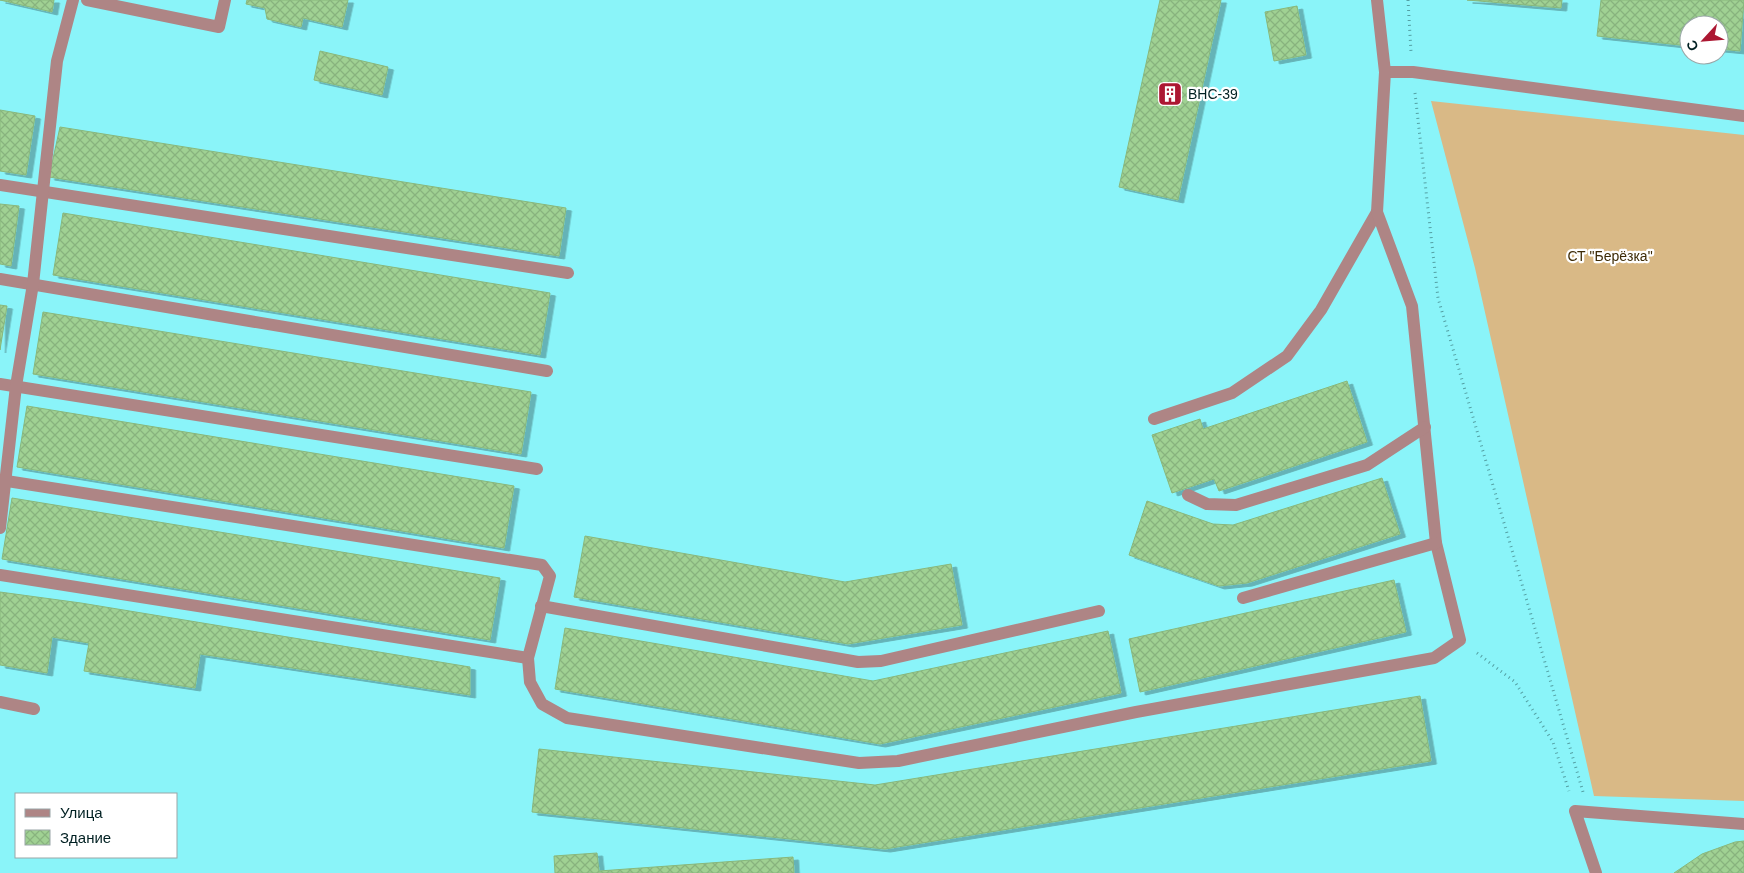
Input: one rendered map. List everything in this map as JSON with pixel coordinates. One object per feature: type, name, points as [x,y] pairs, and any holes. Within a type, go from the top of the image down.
[{"type":"street","points":[[0,528],[3,481],[33,284],[57,61],[73,0]]},
{"type":"street","points":[[87,0],[218,27],[225,0]]},
{"type":"street","points":[[3,481],[542,565],[550,576],[528,658],[530,682],[542,704],[567,718],[858,763],[898,761],[1136,712],[1434,658],[1460,640],[1436,544],[1412,306],[1376,212],[1385,72],[1377,0]]},
{"type":"street","points":[[1385,72],[1412,72],[1744,116]]},
{"type":"street","points":[[0,185],[568,273]]},
{"type":"street","points":[[1154,419],[1232,393],[1287,356],[1321,310],[1376,212]]},
{"type":"street","points":[[0,279],[547,371]]},
{"type":"street","points":[[0,384],[537,469]]},
{"type":"street","points":[[1188,495],[1207,504],[1236,505],[1366,465],[1425,427]]},
{"type":"street","points":[[1243,598],[1436,544]]},
{"type":"street","points":[[0,575],[528,658]]},
{"type":"street","points":[[542,606],[858,662],[881,661],[1099,611]]},
{"type":"street","points":[[0,702],[34,709]]},
{"type":"street","points":[[1596,873],[1575,811],[1744,824]]},
{"type":"path","points":[[1408,0],[1412,72],[1438,298],[1589,812]]},
{"type":"path","points":[[1460,640],[1516,682],[1553,742],[1575,811]]},
{"type":"green space","name":"СТ \"Берёзка\"","points":[[1431,101],[1744,135],[1744,801],[1594,796],[1475,268]]},
{"type":"building","points":[[0,0],[54,0],[52,12]]},
{"type":"building","points":[[247,0],[348,0],[342,27],[303,18],[301,27],[267,19],[265,8],[246,4]]},
{"type":"building","name":"ВНС-39","points":[[1160,0],[1221,0],[1178,200],[1119,187]]},
{"type":"building","points":[[1467,0],[1562,0],[1561,8]]},
{"type":"building","points":[[1601,0],[1744,0],[1740,51],[1729,50],[1729,15],[1679,15],[1679,45],[1597,36]]},
{"type":"building","points":[[1297,6],[1306,55],[1274,61],[1265,12]]},
{"type":"building","points":[[320,51],[388,67],[382,95],[314,80]]},
{"type":"building","points":[[0,110],[35,116],[26,175],[0,171]]},
{"type":"building","points":[[60,127],[566,208],[559,256],[49,177]]},
{"type":"building","points":[[0,204],[19,206],[11,266],[0,264]]},
{"type":"building","points":[[63,213],[550,293],[540,355],[53,275]]},
{"type":"building","points":[[0,305],[7,306],[0,350]]},
{"type":"building","points":[[43,312],[531,392],[521,454],[33,374]]},
{"type":"building","points":[[1347,381],[1367,442],[1219,491],[1214,479],[1172,493],[1152,435],[1200,419],[1203,429]]},
{"type":"building","points":[[27,406],[514,486],[504,548],[17,467]]},
{"type":"building","points":[[1382,478],[1400,534],[1247,583],[1219,586],[1129,555],[1147,501],[1213,524],[1233,525]]},
{"type":"building","points":[[12,498],[500,578],[490,640],[2,559]]},
{"type":"building","points":[[585,536],[845,582],[951,564],[962,625],[848,644],[574,597]]},
{"type":"building","points":[[1394,580],[1406,632],[1140,692],[1129,639]]},
{"type":"building","points":[[0,592],[81,603],[470,667],[470,695],[200,654],[195,688],[84,671],[89,643],[52,637],[47,673],[0,665]]},
{"type":"building","points":[[565,628],[873,681],[1108,631],[1121,693],[880,744],[555,689]]},
{"type":"building","points":[[1420,696],[1431,761],[885,849],[532,812],[539,749],[875,785]]},
{"type":"building","points":[[1744,841],[1744,873],[1674,873],[1702,854],[1735,842]]},
{"type":"building","points":[[597,853],[599,871],[793,857],[794,873],[555,873],[554,856]]},
{"type":"place","name":"ВНС-39","points":[[1170,94]]}]
